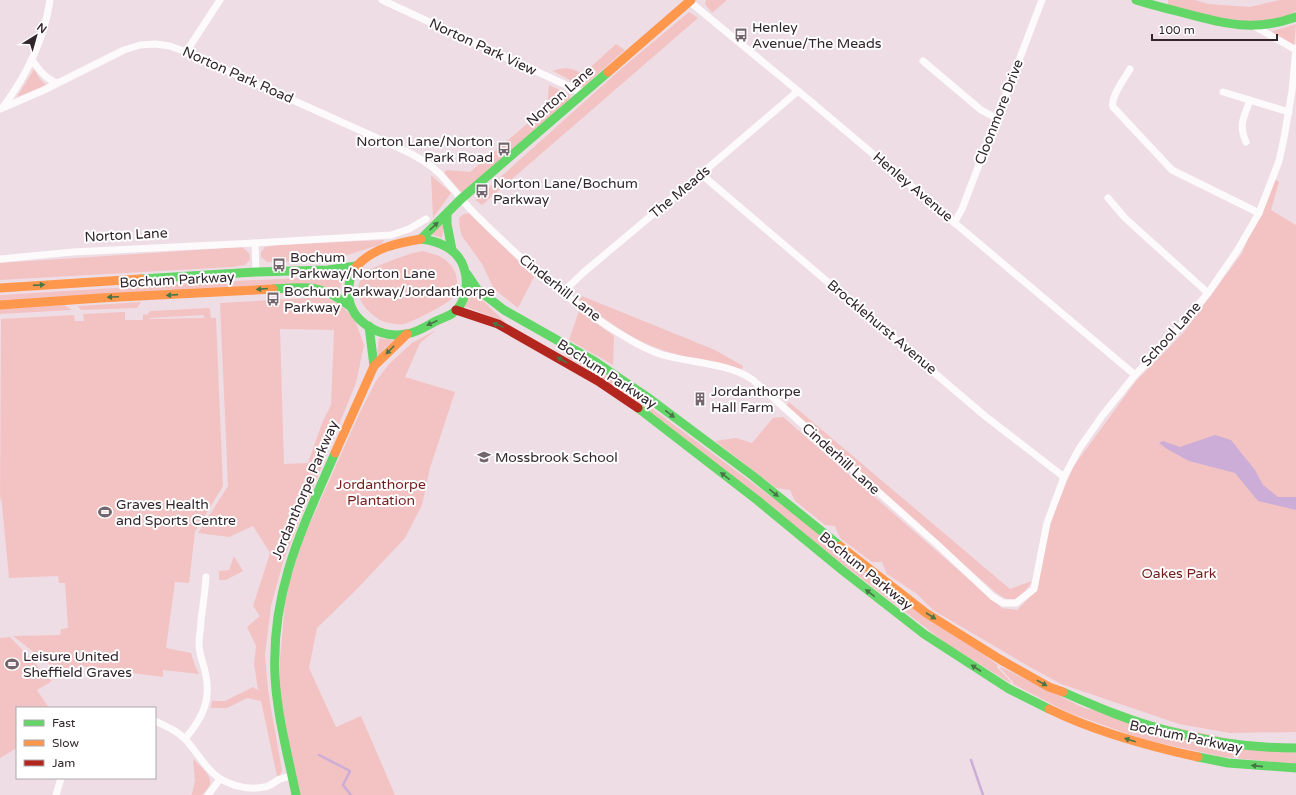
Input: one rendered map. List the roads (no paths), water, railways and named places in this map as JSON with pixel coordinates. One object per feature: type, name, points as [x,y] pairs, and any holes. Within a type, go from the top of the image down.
[{"type":"main road","points":[[1136,0],[1199,18],[1238,25],[1254,26],[1284,22],[1296,17]]},
{"type":"main road","name":"Norton Lane","points":[[421,239],[461,199],[690,1]]},
{"type":"main road","points":[[447,214],[447,224],[452,250]]},
{"type":"main road","points":[[421,239],[444,244],[462,261],[467,274],[466,293],[456,310],[445,317],[407,334],[379,332],[358,318],[351,308],[348,291],[350,278],[356,266],[367,255],[399,242],[421,239]]},
{"type":"main road","name":"Bochum Parkway","points":[[0,288],[256,272],[328,270],[356,266]]},
{"type":"main road","name":"Bochum Parkway","points":[[467,274],[477,288],[504,310],[594,361],[650,399],[753,476],[853,557],[926,613],[1001,660],[1049,687],[1116,714],[1169,731],[1219,741],[1275,748],[1296,748]]},
{"type":"main road","name":"Bochum Parkway","points":[[0,305],[307,287],[326,290],[351,308]]},
{"type":"main road","name":"Bochum Parkway","points":[[456,310],[498,324],[598,381],[647,415],[757,500],[854,580],[924,634],[1009,689],[1081,723],[1158,748],[1228,763],[1296,768]]},
{"type":"main road","points":[[369,326],[374,366]]},
{"type":"main road","name":"Jordanthorpe Parkway","points":[[296,795],[279,713],[274,675],[275,637],[281,590],[288,564],[298,538],[374,366],[407,334]]},
{"type":"street","points":[[1,109],[24,76],[32,60],[46,24],[50,0]]},
{"type":"street","points":[[186,52],[220,0]]},
{"type":"street","name":"Norton Park View","points":[[382,0],[584,94]]},
{"type":"street","name":"Cloonmore Drive","points":[[954,223],[962,209],[1042,0]]},
{"type":"street","name":"Henley Avenue","points":[[690,1],[1135,374]]},
{"type":"street","name":"School Lane","points":[[1016,603],[1034,589],[1047,523],[1064,478],[1079,449],[1102,416],[1135,374],[1166,343],[1208,293],[1237,251],[1258,213],[1279,160],[1289,112],[1296,49],[1254,26]]},
{"type":"street","name":"Norton Park Road","points":[[1,109],[124,50],[140,45],[162,44],[186,52],[418,157],[440,174],[461,199]]},
{"type":"street","points":[[32,60],[42,74],[49,80],[57,83]]},
{"type":"street","points":[[923,61],[981,110],[996,118]]},
{"type":"street","points":[[1130,69],[1114,98],[1112,103],[1113,107],[1172,170],[1258,213]]},
{"type":"street","name":"The Meads","points":[[562,293],[584,272],[702,174],[798,91]]},
{"type":"street","points":[[1224,92],[1289,112]]},
{"type":"street","points":[[1246,142],[1242,132],[1242,124],[1250,100]]},
{"type":"street","name":"Brocklehurst Avenue","points":[[702,174],[985,416],[1064,478]]},
{"type":"street","points":[[1108,198],[1124,218],[1208,293]]},
{"type":"street","name":"Cinderhill Lane","points":[[461,199],[538,274],[609,327],[662,355],[731,369],[744,374],[753,380],[939,546],[993,597],[1003,602],[1016,603]]},
{"type":"street","name":"Norton Lane","points":[[0,259],[73,252],[254,243],[392,234],[409,229],[426,219]]},
{"type":"street","points":[[254,243],[256,272]]},
{"type":"street","points":[[185,739],[199,721],[203,713],[208,688],[200,655],[199,644],[206,577]]},
{"type":"street","points":[[156,721],[166,726],[185,739],[210,770],[220,779],[240,787],[252,788],[266,787],[279,780],[292,776]]},
{"type":"street","points":[[56,795],[61,779]]},
{"type":"street","points":[[208,795],[220,779]]},
{"type":"waterway","points":[[319,755],[350,771],[343,785],[351,795]]},
{"type":"waterway","points":[[971,760],[983,795]]},
{"type":"place","name":"Henley Avenue/The Meads","points":[[741,35]]},
{"type":"place","name":"Norton Lane/Norton Park Road","points":[[504,149]]},
{"type":"place","name":"Norton Lane/Bochum Parkway","points":[[482,191]]},
{"type":"place","name":"Bochum Parkway/Norton Lane","points":[[279,265]]},
{"type":"place","name":"Bochum Parkway/Jordanthorpe Parkway","points":[[273,299]]},
{"type":"place","name":"Jordanthorpe Hall Farm","points":[[700,399]]},
{"type":"place","name":"Mossbrook School","points":[[484,457]]},
{"type":"place","name":"Graves Health and Sports Centre","points":[[105,512]]},
{"type":"place","name":"Leisure United Sheffield Graves","points":[[12,664]]},
{"type":"park label","name":"Jordanthorpe Plantation","points":[[381,492]]},
{"type":"park label","name":"Oakes Park","points":[[1179,573]]}]
